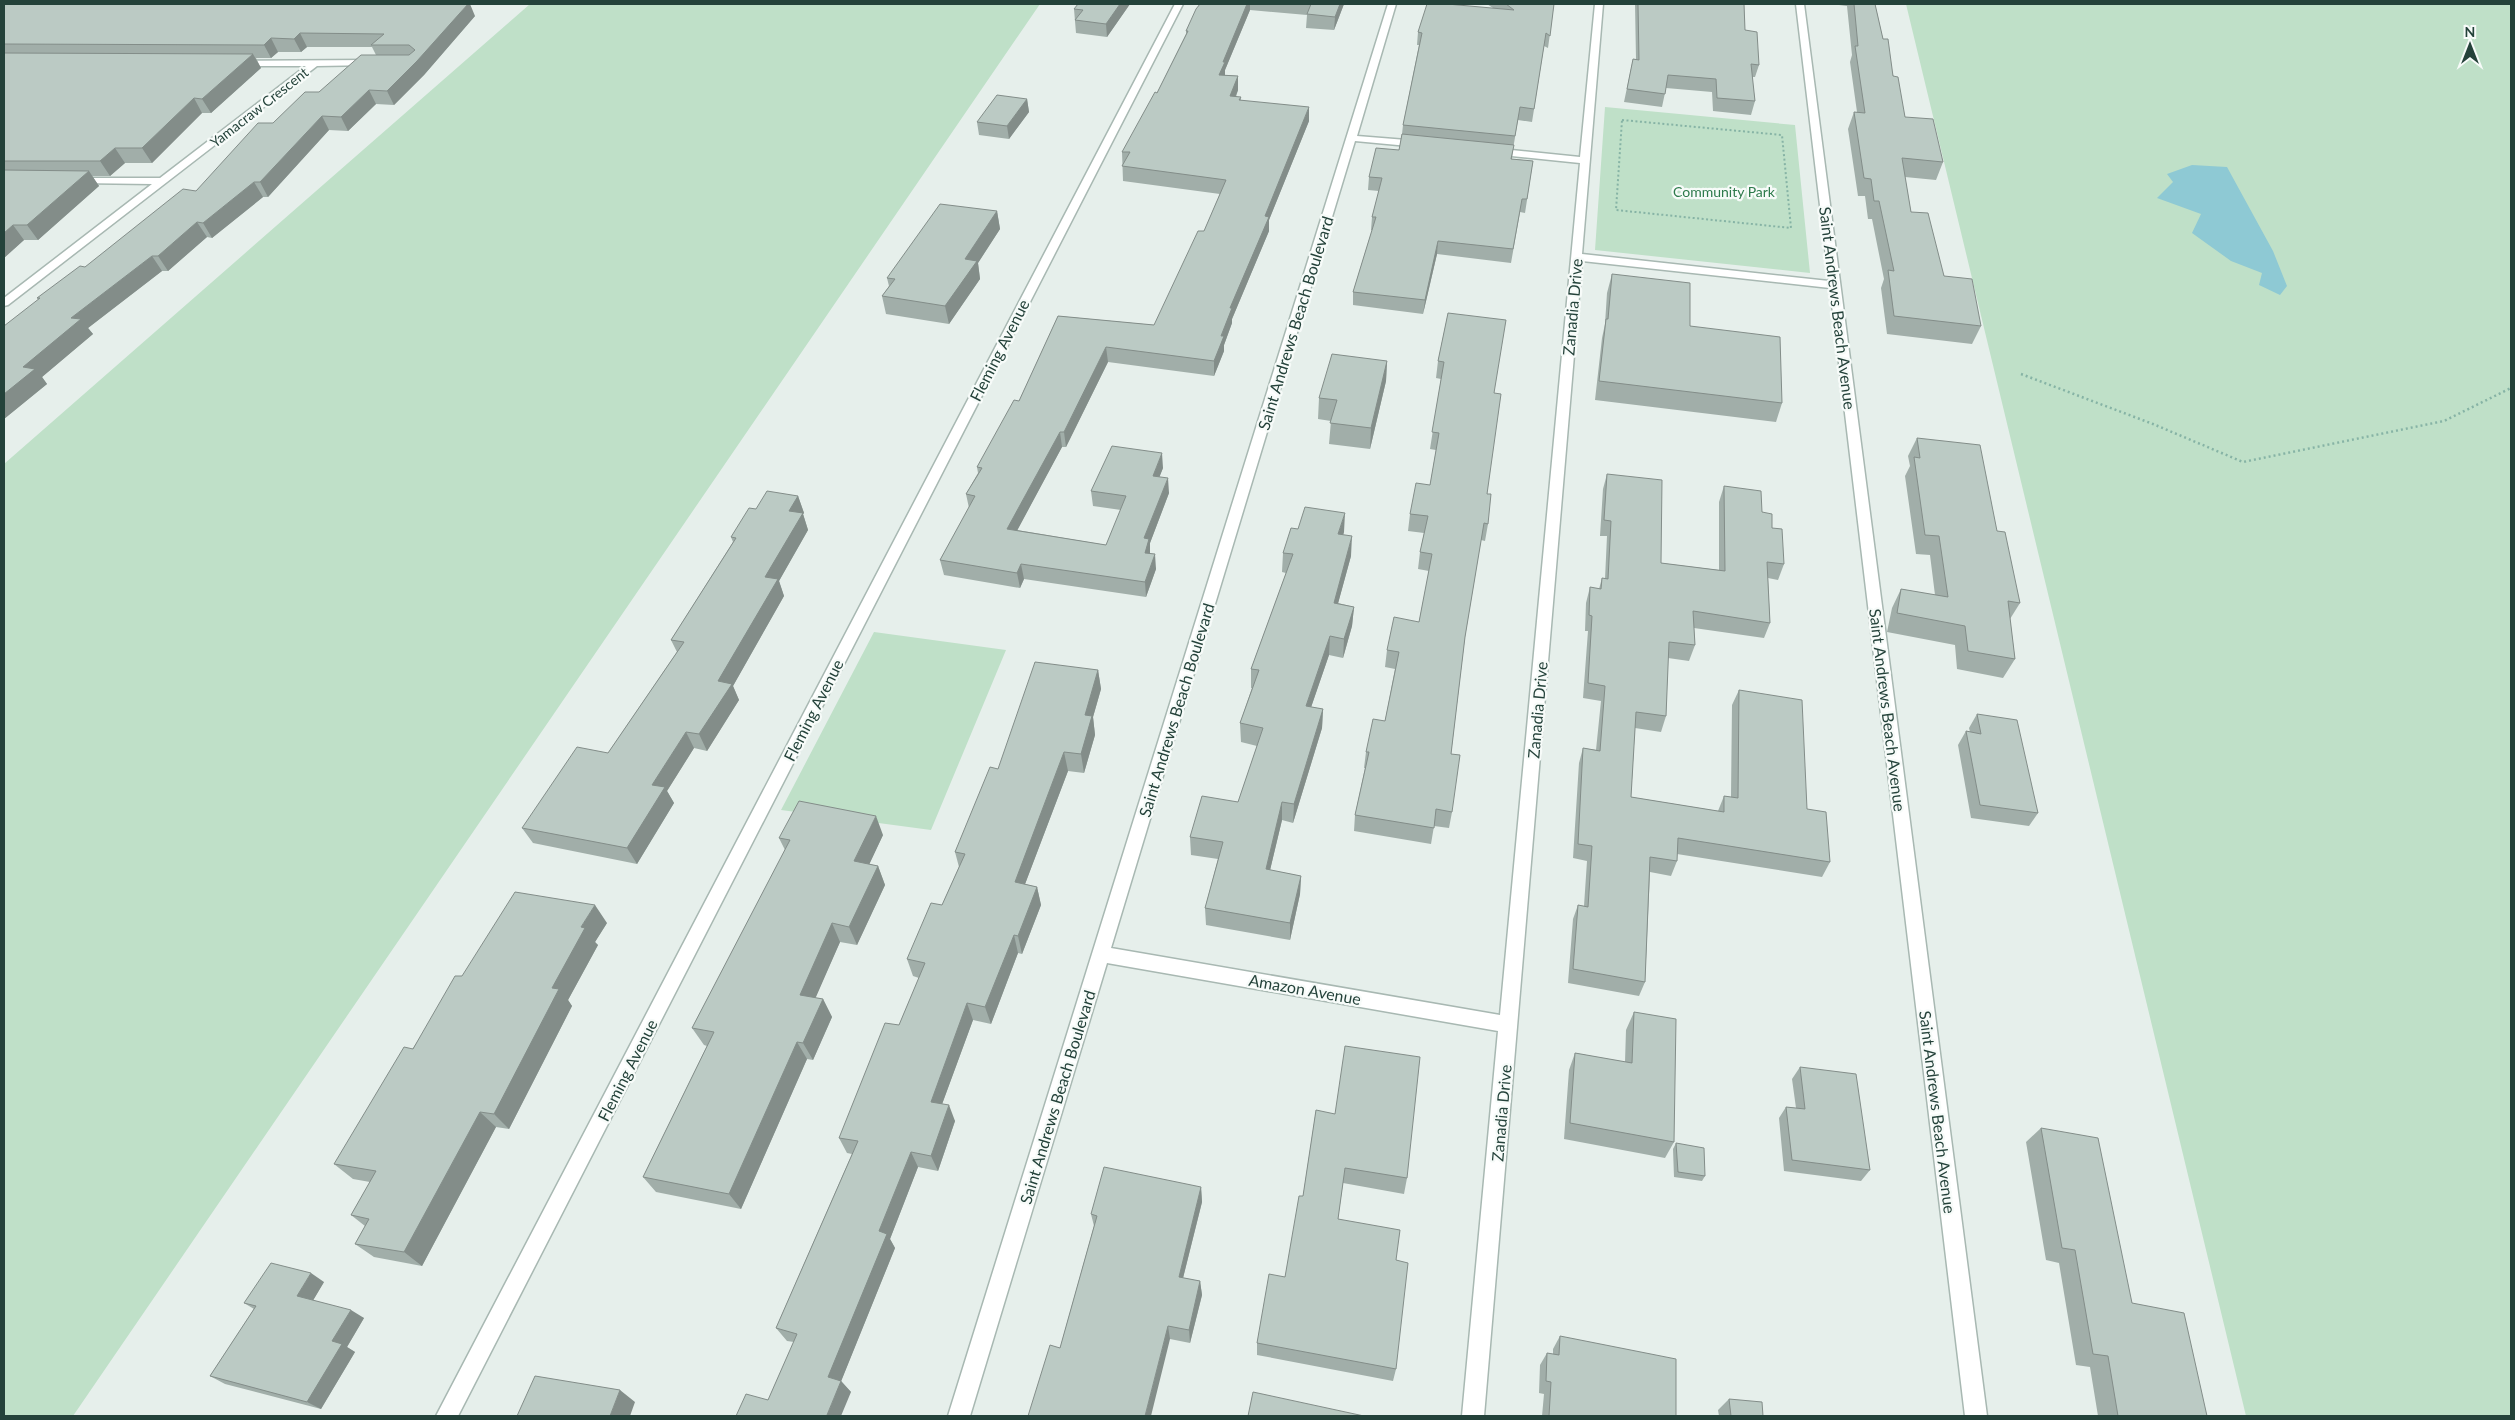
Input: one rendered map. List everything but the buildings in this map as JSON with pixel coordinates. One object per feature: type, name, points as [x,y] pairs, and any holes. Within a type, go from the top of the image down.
[{"type":"street","name":"Fleming Avenue","points":[[447,1416],[1179,4]]},
{"type":"street","name":"Saint Andrews Beach Boulevard","points":[[959,1416],[1392,4]]},
{"type":"street","name":"Zanadia Drive","points":[[1473,1416],[1599,4]]},
{"type":"street","name":"Saint Andrews Beach Avenue","points":[[1800,4],[1976,1416]]},
{"type":"street","name":"Yamacraw Crescent","points":[[228,63],[315,63]]},
{"type":"street","points":[[315,63],[379,64]]},
{"type":"street","name":"Yamacraw Crescent","points":[[4,303],[315,63]]},
{"type":"street","points":[[1351,138],[1429,145]]},
{"type":"street","points":[[1478,150],[1585,160]]},
{"type":"street","points":[[63,180],[163,181]]},
{"type":"street","points":[[1577,257],[1835,284]]},
{"type":"street","name":"Amazon Avenue","points":[[1101,954],[1509,1025]]},
{"type":"path","points":[[1622,120],[1782,135],[1791,228],[1616,210],[1622,120]]},
{"type":"path","points":[[2021,374],[2153,424],[2243,462],[2444,421],[2511,388]]},
{"type":"green space","points":[[530,4],[1040,4],[73,1416],[4,1416],[4,464]]},
{"type":"green space","points":[[1906,4],[2511,4],[2511,1416],[2246,1416]]},
{"type":"green space","name":"Community Park","points":[[1605,107],[1795,125],[1810,273],[1595,250]]},
{"type":"green space","points":[[874,632],[1006,650],[931,830],[781,810]]},
{"type":"water","points":[[2192,165],[2227,167],[2273,251],[2287,286],[2280,295],[2259,285],[2262,273],[2231,261],[2192,233],[2201,214],[2157,198],[2173,182],[2167,174]]}]
